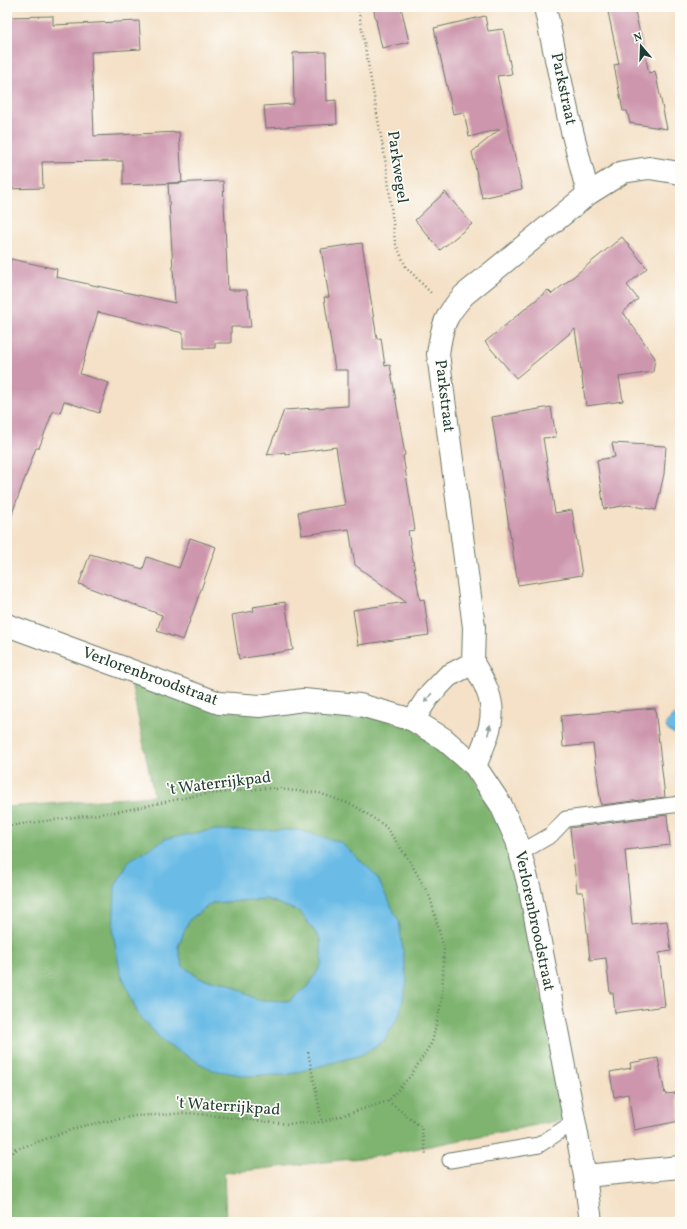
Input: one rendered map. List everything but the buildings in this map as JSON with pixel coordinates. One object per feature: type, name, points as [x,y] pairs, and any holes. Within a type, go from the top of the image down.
[{"type":"street","name":"Parkstraat","points":[[545,7],[568,115],[588,194]]},
{"type":"street","name":"Parkstraat","points":[[472,663],[474,627],[438,354],[441,330],[449,312],[464,295],[588,194],[623,172],[649,168],[680,173]]},
{"type":"street","name":"Verlorenbroodstraat","points":[[7,625],[219,703],[260,706],[303,700],[360,705],[413,720],[444,739],[475,766],[501,805],[517,841],[530,890],[585,1176],[591,1222]]},
{"type":"street","points":[[413,720],[428,697],[448,676],[472,663],[485,683],[493,708],[489,734],[475,766]]},
{"type":"street","points":[[585,1176],[680,1167]]},
{"type":"lane","points":[[520,853],[551,835],[566,819],[680,804]]},
{"type":"lane","points":[[450,1160],[539,1145],[574,1122]]},
{"type":"path","name":"Parkwegel","points":[[358,7],[387,170],[395,242],[406,267],[449,312]]},
{"type":"path","name":"'t Waterrijkpad","points":[[7,826],[122,811],[198,795],[267,788],[319,793],[355,806],[385,826],[409,860],[430,897],[444,950],[442,1000],[432,1042],[412,1074],[388,1101],[322,1122],[288,1124],[188,1113],[135,1116],[82,1126],[17,1149],[7,1157]]},
{"type":"path","points":[[308,1052],[322,1122]]},
{"type":"path","points":[[388,1101],[420,1127],[427,1160],[450,1160]]},
{"type":"path","points":[[7,1145],[17,1149]]},
{"type":"green space","points":[[131,682],[304,707],[360,713],[409,726],[471,772],[510,844],[567,1119],[379,1156],[224,1173],[226,1222],[7,1222],[7,807],[154,796]],"holes":[[[130,860],[399,921],[212,1070]]]},
{"type":"green space","points":[[266,899],[300,912],[320,939],[323,963],[310,984],[290,1001],[258,1000],[227,983],[199,978],[182,965],[178,946],[189,920],[212,903]]},
{"type":"water","points":[[680,715],[680,734],[676,735],[667,729],[666,723],[673,716]]},
{"type":"water","points":[[213,830],[298,830],[340,842],[375,874],[399,921],[407,982],[399,1016],[384,1041],[361,1055],[287,1075],[247,1076],[212,1070],[164,1043],[138,1014],[120,971],[113,933],[115,886],[130,860],[167,838]],"holes":[[[266,899],[300,912],[320,939],[322,963],[310,984],[290,1001],[258,1000],[227,983],[199,978],[182,965],[178,946],[189,920],[212,903]]]}]
